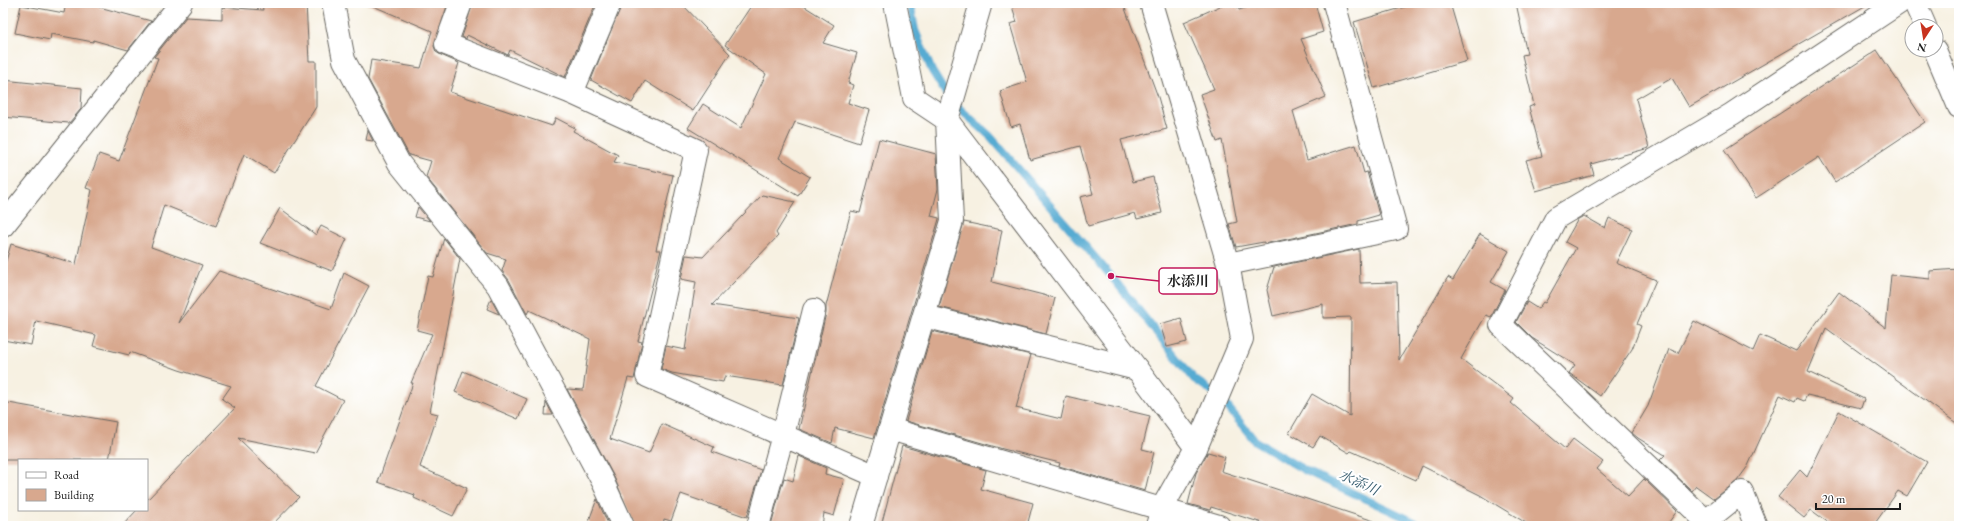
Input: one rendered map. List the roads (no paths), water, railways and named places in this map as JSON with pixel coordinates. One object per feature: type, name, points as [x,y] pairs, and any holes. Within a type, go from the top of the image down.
[{"type":"street","points":[[3,226],[181,3]]},
{"type":"street","points":[[333,3],[344,60],[399,163],[498,286],[603,482],[623,526]]},
{"type":"street","points":[[461,3],[446,44],[572,93],[696,150],[647,376],[876,476]]},
{"type":"street","points":[[572,93],[610,3]]},
{"type":"street","points":[[895,3],[914,98],[947,120],[1196,448]]},
{"type":"street","points":[[861,526],[952,221],[947,120],[981,3]]},
{"type":"street","points":[[1151,3],[1228,264],[1242,339],[1196,448],[1159,517]]},
{"type":"street","points":[[1228,264],[1396,230],[1334,3]]},
{"type":"street","points":[[1756,526],[1742,492],[1706,521],[1500,325],[1556,218],[1732,114],[1899,3]]},
{"type":"street","points":[[1915,3],[1922,18]]},
{"type":"street","points":[[1938,58],[1959,107]]},
{"type":"street","points":[[758,526],[783,436],[814,310]]},
{"type":"street","points":[[924,316],[1137,369]]},
{"type":"street","points":[[890,429],[1159,517],[1219,526]]},
{"type":"waterway","name":"水添川","points":[[910,3],[915,30],[932,71],[950,100],[990,136],[1111,276],[1194,379],[1219,396],[1255,441],[1306,471],[1423,526]]},
{"type":"place","name":"水添川","points":[[1111,276]]}]
